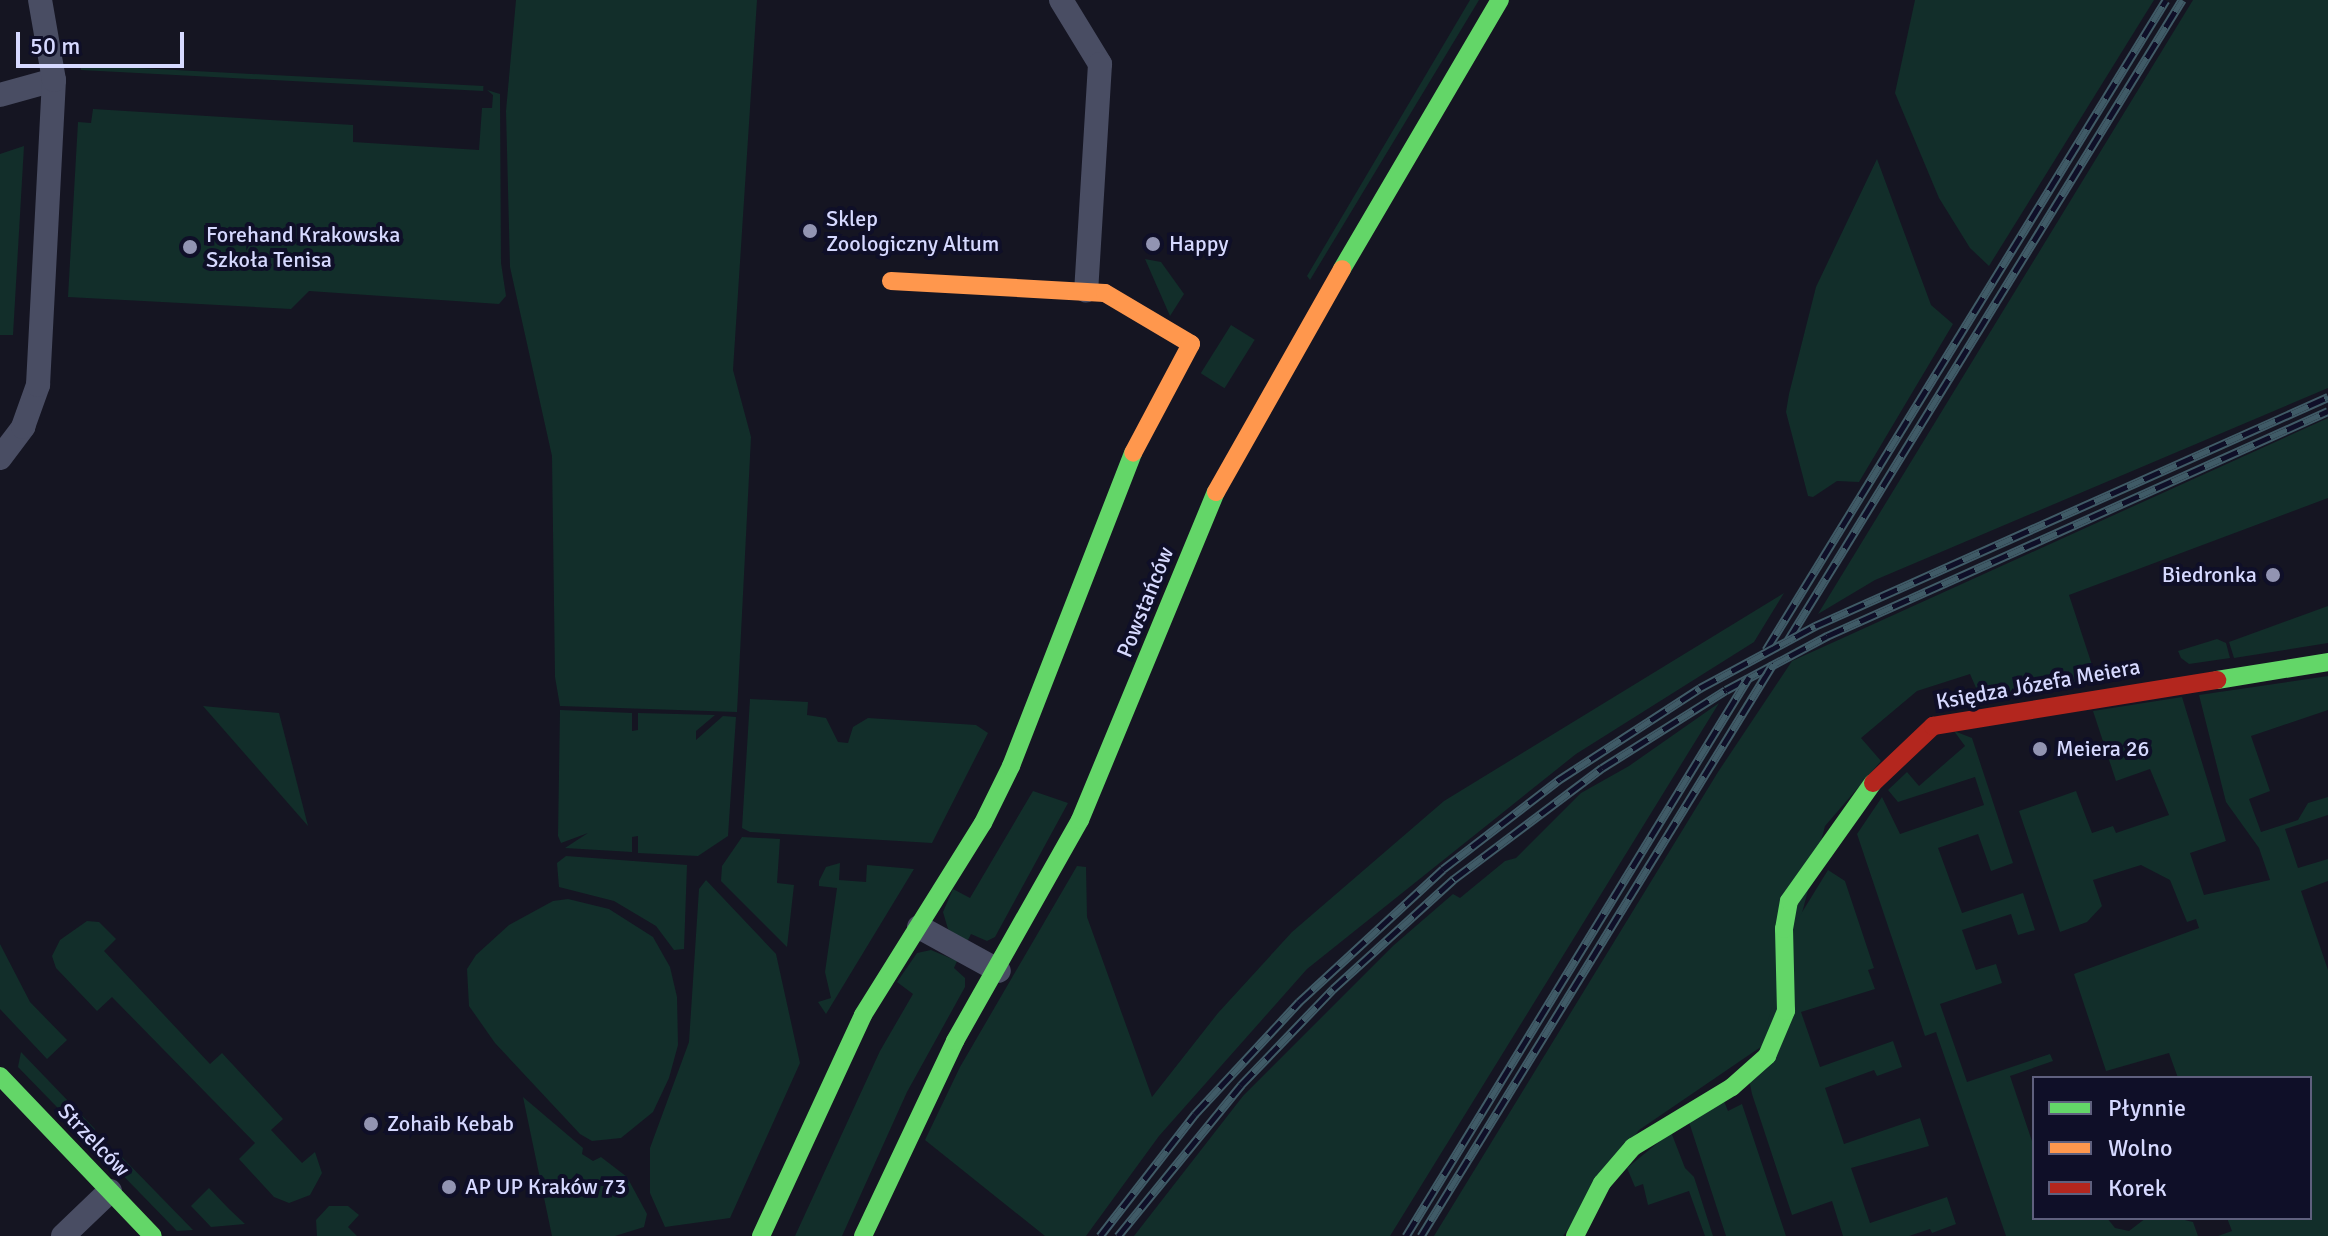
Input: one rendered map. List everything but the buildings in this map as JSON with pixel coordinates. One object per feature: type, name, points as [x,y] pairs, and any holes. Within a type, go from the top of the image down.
[{"type":"street","points":[[0,458],[23,427],[38,385],[54,80],[40,0]]},
{"type":"street","points":[[1061,0],[1100,64],[1086,291]]},
{"type":"street","name":"Powstańców","points":[[863,1236],[934,1083],[999,971],[1091,796],[1210,503],[1284,366],[1500,0]]},
{"type":"street","points":[[0,95],[54,80]]},
{"type":"street","points":[[761,1236],[863,1015],[919,927],[1011,766],[1141,433],[1191,344],[1105,293],[891,281]]},
{"type":"street","name":"Księdza Józefa Meiera","points":[[1575,1236],[1602,1183],[1633,1147],[1732,1087],[1767,1056],[1786,1011],[1784,929],[1789,901],[1860,795],[1933,726],[2328,662]]},
{"type":"street","points":[[919,927],[999,971]]},
{"type":"street","name":"Strzelców","points":[[0,1076],[153,1236]]},
{"type":"street","points":[[63,1236],[110,1191]]},
{"type":"green space","points":[[516,0],[757,0],[733,370],[751,437],[737,712],[560,706],[555,677],[552,456],[510,267],[506,111]]},
{"type":"green space","points":[[1470,0],[1479,0],[1310,280],[1307,276]]},
{"type":"green space","points":[[1915,0],[2154,0],[1989,266],[1970,248],[1939,198],[1895,93]]},
{"type":"green space","points":[[2193,0],[2328,0],[2328,388],[1875,580],[1818,614]]},
{"type":"green space","points":[[81,65],[483,86],[483,91],[81,70]]},
{"type":"green space","points":[[487,90],[500,94],[501,263],[506,296],[499,304],[309,291],[291,309],[68,297],[78,122],[91,123],[93,109],[353,125],[353,142],[479,150],[482,108],[492,108],[493,95]]},
{"type":"green space","points":[[24,146],[13,335],[0,335],[0,154]]},
{"type":"green space","points":[[1877,159],[1931,305],[1953,324],[1859,482],[1837,481],[1813,497],[1808,496],[1786,412],[1789,394],[1816,287]]},
{"type":"green space","points":[[1145,259],[1161,262],[1184,294],[1170,316]]},
{"type":"green space","points":[[1231,325],[1255,340],[1225,388],[1201,373]]},
{"type":"green space","points":[[2328,418],[2328,498],[2069,595],[2094,671],[2136,664],[2132,673],[1980,697],[1970,674],[1917,691],[1861,738],[1881,761],[1825,826],[1768,1042],[1639,1130],[1563,1236],[1434,1236],[1718,772],[1792,661]]},
{"type":"green space","points":[[1784,593],[1754,642],[1576,754],[1307,969],[1159,1136],[1086,1236],[1045,1236],[925,1140],[960,1067],[1077,866],[1086,867],[1087,917],[1152,1097],[1218,1013],[1292,932],[1444,801]]},
{"type":"green space","points":[[2328,606],[2328,643],[2234,658],[2229,642]]},
{"type":"green space","points":[[2217,639],[2226,643],[2230,658],[2189,664],[2178,651]]},
{"type":"green space","points":[[2328,676],[2328,710],[2251,736],[2270,791],[2249,799],[2261,832],[2298,820],[2308,803],[2328,797],[2328,815],[2285,829],[2298,868],[2328,859],[2328,881],[2301,891],[2328,970],[2328,1236],[2218,1236],[2232,1231],[2228,1220],[2312,1220],[2312,1076],[2177,1076],[2169,1053],[2106,1071],[2074,974],[2199,928],[2196,919],[2187,922],[2170,880],[2141,865],[2093,880],[2102,906],[2087,922],[2060,932],[2019,811],[2076,791],[2092,833],[2113,826],[2116,833],[2169,815],[2150,769],[2116,781],[2093,711],[2182,697],[2226,841],[2190,853],[2204,895],[2270,880],[2259,848],[2226,802],[2199,695]]},
{"type":"green space","points":[[750,699],[808,702],[807,715],[826,718],[838,742],[848,743],[853,727],[868,718],[976,725],[988,733],[932,843],[750,832],[742,828]]},
{"type":"green space","points":[[1719,703],[1390,1236],[1134,1236],[1243,1096],[1394,945],[1453,894],[1460,898],[1505,861],[1516,858],[1581,793],[1629,766]]},
{"type":"green space","points":[[203,706],[279,713],[308,826]]},
{"type":"green space","points":[[560,710],[632,713],[632,731],[638,730],[638,713],[715,715],[696,731],[696,740],[723,716],[736,717],[728,836],[698,856],[638,853],[638,836],[632,837],[632,852],[565,848],[588,833],[561,843],[558,836]]},
{"type":"green space","points":[[1954,731],[1972,738],[2013,863],[1991,871],[1978,834],[1938,848],[1962,913],[2023,893],[2035,930],[2018,935],[2011,914],[1962,930],[1976,970],[1996,964],[2002,983],[1940,1004],[1967,1082],[2050,1054],[2053,1061],[2010,1076],[2032,1141],[2032,1220],[2109,1220],[2115,1228],[2129,1231],[2143,1220],[2184,1220],[2193,1222],[2198,1236],[2006,1236],[1936,1032],[1925,1036],[1857,834],[1882,797],[1900,834],[1984,805],[1975,777],[1898,802],[1888,790],[1907,772],[1919,786],[1965,746]]},
{"type":"green space","points":[[1033,791],[1068,803],[995,937],[987,941],[971,934],[967,942],[948,929],[943,912],[953,889],[970,898]]},
{"type":"green space","points":[[742,837],[780,839],[777,883],[794,885],[787,947],[721,881],[722,866]]},
{"type":"green space","points":[[566,856],[687,865],[684,949],[674,950],[656,926],[614,901],[559,887],[557,863]]},
{"type":"green space","points":[[840,863],[839,880],[866,882],[867,865],[914,869],[826,1014],[818,1002],[831,998],[825,972],[837,888],[819,886],[819,881],[826,867]]},
{"type":"green space","points":[[1828,870],[1845,881],[1874,968],[1868,970],[1875,989],[1801,1012],[1820,1067],[1893,1041],[1902,1067],[1877,1076],[1874,1070],[1825,1088],[1844,1144],[1920,1118],[1929,1146],[1851,1168],[1870,1223],[1947,1197],[1956,1224],[1932,1233],[1930,1229],[1909,1236],[1843,1236],[1832,1201],[1792,1215],[1752,1094],[1750,1084],[1796,922]]},
{"type":"green space","points":[[706,880],[776,954],[800,1063],[730,1218],[665,1227],[650,1193],[650,1148],[689,1042],[699,889]]},
{"type":"green space","points":[[568,899],[609,909],[653,937],[670,967],[677,997],[678,1045],[669,1078],[653,1112],[621,1138],[592,1141],[580,1134],[495,1043],[469,1006],[467,969],[476,955],[509,925],[553,901]]},
{"type":"green space","points":[[87,921],[99,922],[116,939],[104,951],[210,1064],[222,1053],[283,1119],[271,1130],[302,1163],[315,1152],[322,1173],[310,1195],[289,1203],[274,1197],[239,1159],[255,1143],[112,997],[97,1011],[56,968],[52,956],[60,940]]},
{"type":"green space","points":[[0,944],[30,1002],[67,1040],[47,1059],[0,1009]]},
{"type":"green space","points":[[931,950],[957,961],[954,968],[965,978],[965,987],[907,1092],[842,1236],[795,1236],[880,1051],[913,994],[897,982],[917,953]]},
{"type":"green space","points":[[21,1052],[95,1129],[94,1135],[88,1139],[18,1067]]},
{"type":"green space","points":[[523,1097],[583,1148],[582,1154],[593,1161],[601,1157],[627,1177],[647,1214],[644,1227],[615,1236],[552,1236]]},
{"type":"green space","points":[[1724,1101],[1728,1111],[1742,1104],[1786,1236],[1726,1236],[1689,1122]]},
{"type":"green space","points":[[1671,1132],[1685,1168],[1694,1177],[1713,1236],[1705,1236],[1689,1191],[1648,1205],[1643,1184],[1635,1187],[1627,1168]]},
{"type":"green space","points":[[118,1153],[193,1230],[177,1231],[105,1157]]},
{"type":"green space","points":[[209,1188],[245,1224],[211,1227],[191,1206]]},
{"type":"green space","points":[[329,1206],[348,1206],[359,1215],[348,1227],[357,1236],[317,1236],[316,1220]]},
{"type":"railway","points":[[1766,650],[2166,0]]},
{"type":"railway","points":[[1788,640],[2182,0]]},
{"type":"railway","points":[[1100,1236],[1195,1114],[1299,1002],[1443,869],[1560,779],[1700,688],[1815,626],[2328,397]]},
{"type":"railway","points":[[1118,1236],[1241,1085],[1333,989],[1454,879],[1602,768],[1726,690],[1827,636],[2328,411]]},
{"type":"railway","points":[[1421,1236],[1773,664]]},
{"type":"railway","points":[[1406,1236],[1749,677]]},
{"type":"traffic: fast","points":[[1342,269],[1500,0]]},
{"type":"traffic: fast","points":[[761,1236],[863,1015],[983,823],[1011,766],[1133,453]]},
{"type":"traffic: fast","points":[[863,1236],[955,1041],[1080,820],[1216,492]]},
{"type":"traffic: fast","points":[[2217,680],[2328,662]]},
{"type":"traffic: fast","points":[[1575,1236],[1602,1183],[1633,1147],[1732,1087],[1767,1056],[1786,1011],[1784,929],[1789,901],[1873,783]]},
{"type":"traffic: fast","points":[[0,1076],[153,1236]]},
{"type":"traffic: slow","points":[[1216,492],[1342,269]]},
{"type":"traffic: slow","points":[[891,281],[1105,293],[1191,344],[1133,453]]},
{"type":"traffic: jam","points":[[1873,783],[1933,726],[2217,680]]},
{"type":"place","name":"Sklep Zoologiczny Altum","points":[[810,231]]},
{"type":"place","name":"Happy","points":[[1153,244]]},
{"type":"place","name":"Forehand Krakowska Szkoła Tenisa","points":[[190,247]]},
{"type":"place","name":"Biedronka","points":[[2273,575]]},
{"type":"place","name":"Meiera 26","points":[[2040,749]]},
{"type":"place","name":"Zohaib Kebab","points":[[371,1124]]},
{"type":"place","name":"AP UP Kraków 73","points":[[449,1187]]}]
